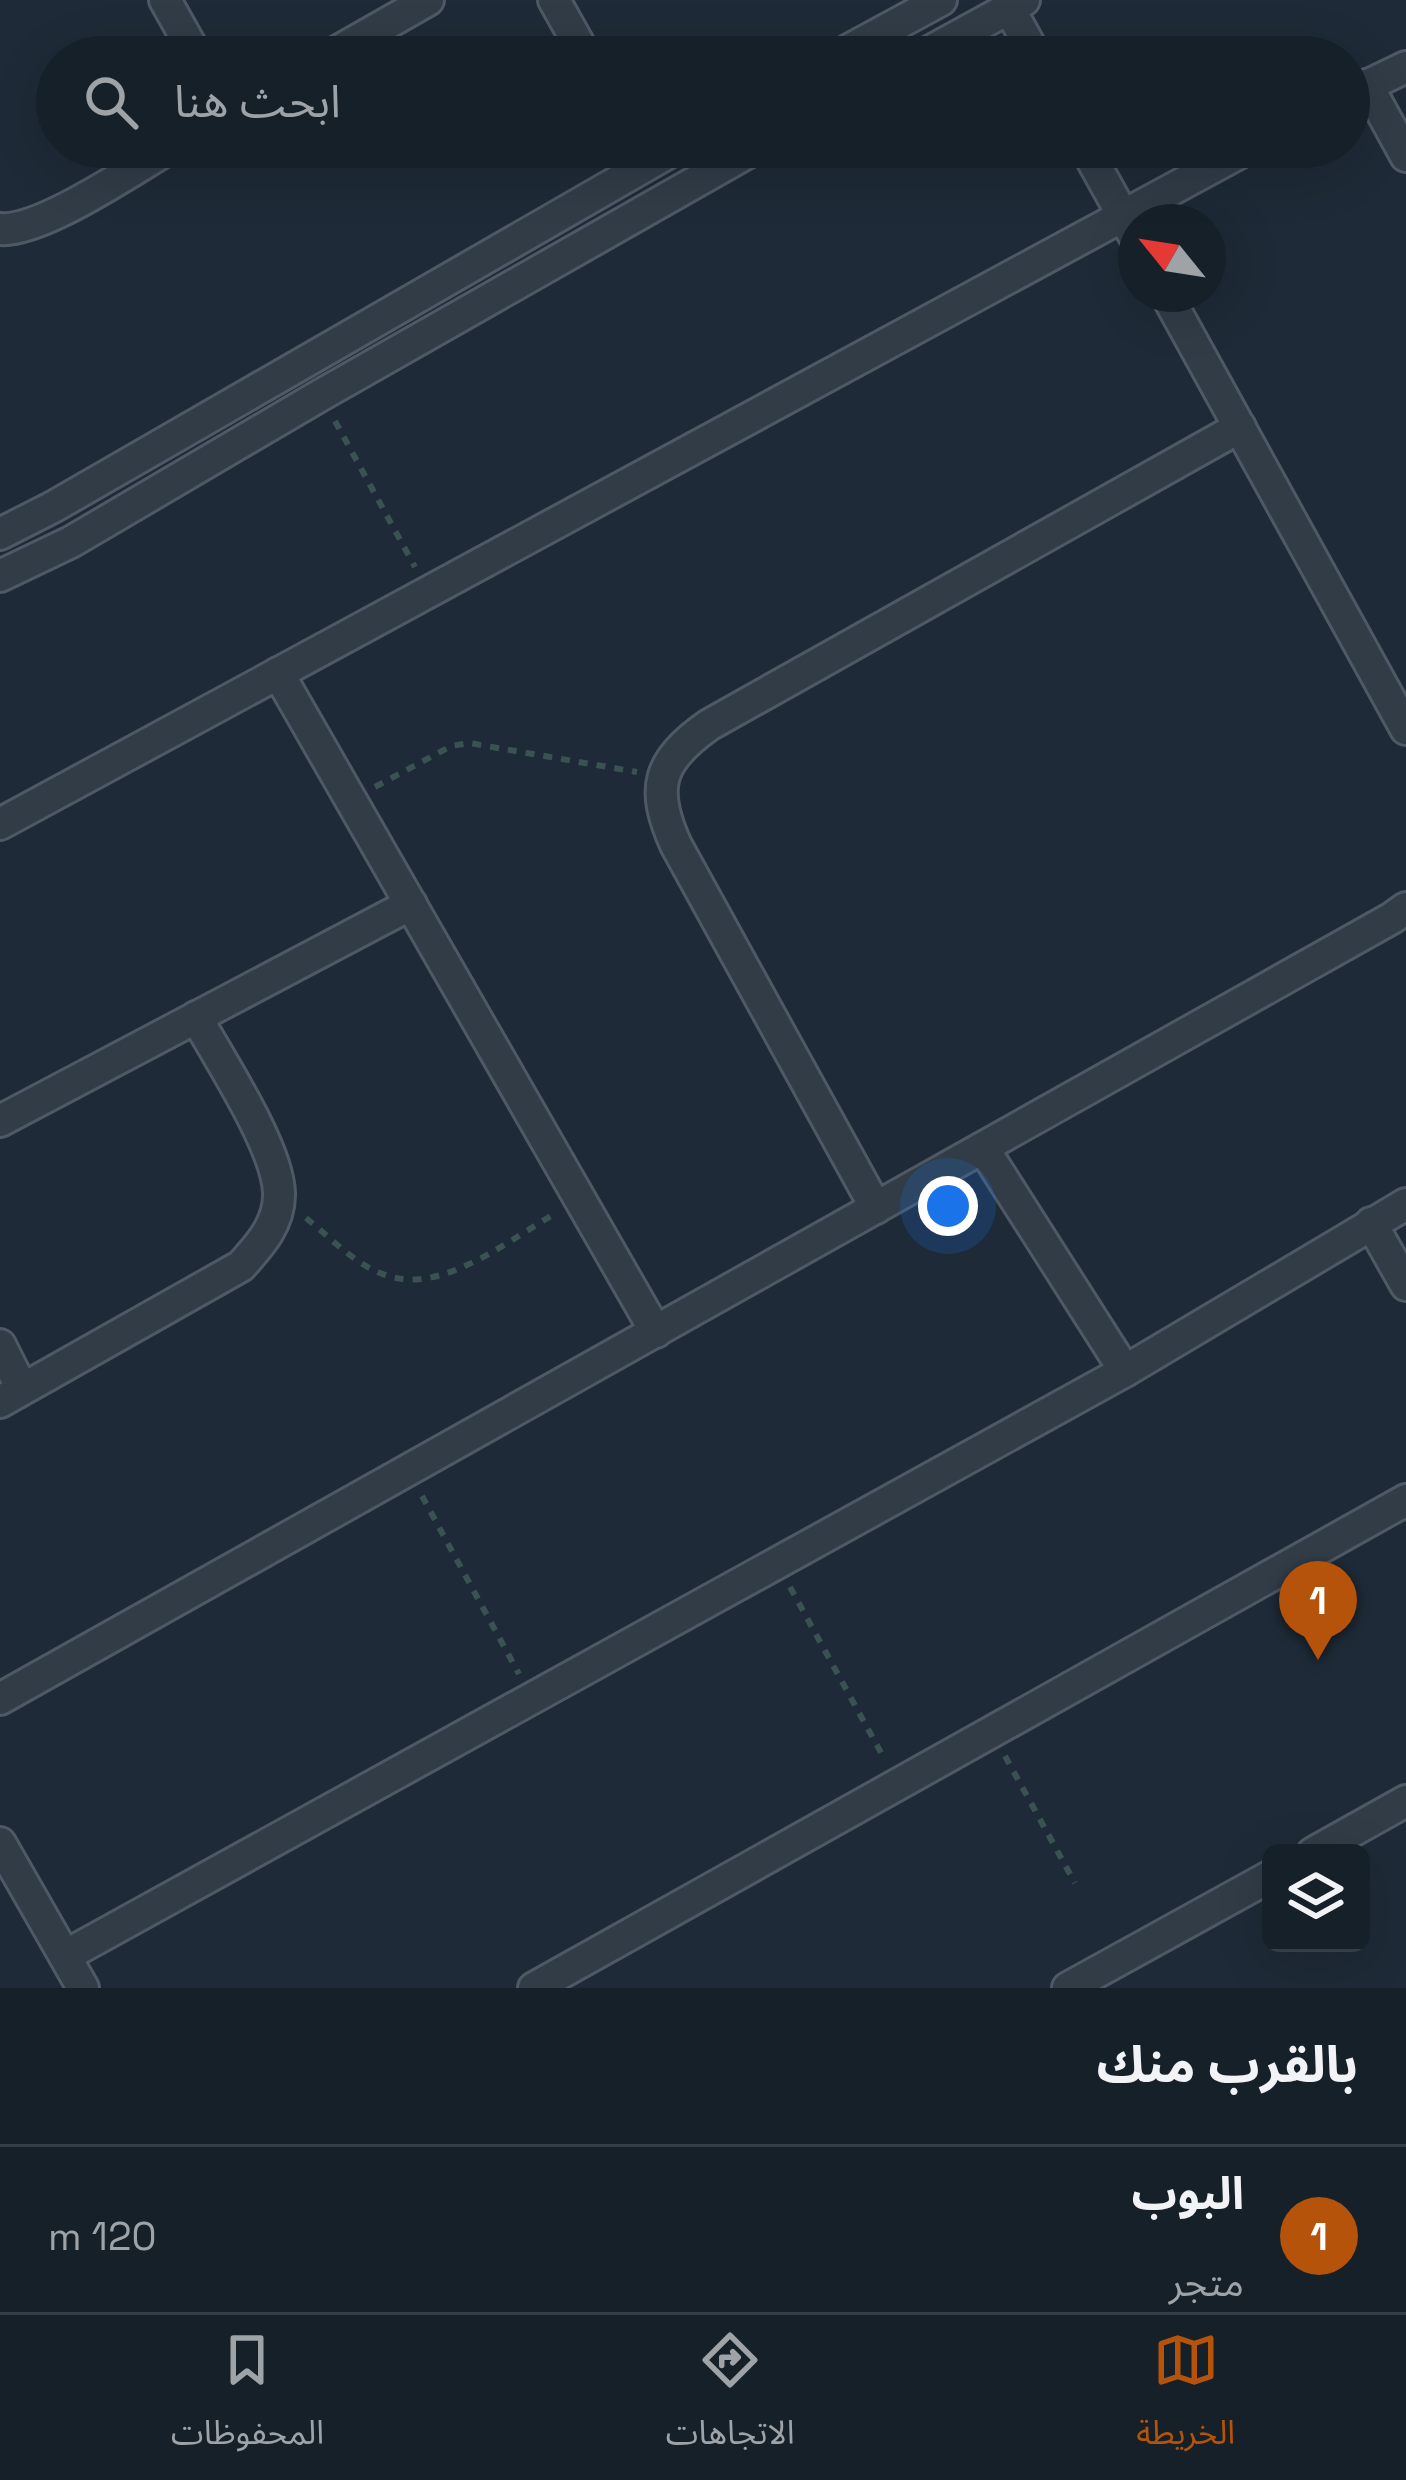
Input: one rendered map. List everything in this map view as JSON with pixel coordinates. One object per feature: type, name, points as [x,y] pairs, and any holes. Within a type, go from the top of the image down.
[{"type":"street","points":[[165,0],[185,36]]},
{"type":"street","points":[[365,36],[428,0]]},
{"type":"street","points":[[554,0],[574,36]]},
{"type":"street","points":[[875,36],[941,0]]},
{"type":"street","points":[[958,36],[1016,4],[1028,36]]},
{"type":"street","points":[[1370,84],[1406,67]]},
{"type":"street","points":[[1370,106],[1406,156]]},
{"type":"street","points":[[0,230],[14,231],[53,214],[134,168]]},
{"type":"street","points":[[0,534],[53,508],[622,168]]},
{"type":"street","points":[[0,576],[70,542],[720,168]]},
{"type":"street","points":[[1097,168],[1118,207]]},
{"type":"street","points":[[1164,204],[1218,168]]},
{"type":"street","points":[[0,824],[428,592],[1118,233]]},
{"type":"street","points":[[1176,312],[1406,729]]},
{"type":"street","points":[[876,1208],[676,845],[661,813],[663,777],[680,746],[709,725],[1240,427]]},
{"type":"street","points":[[278,673],[656,1332]]},
{"type":"street","points":[[0,1121],[410,904]]},
{"type":"street","points":[[0,1699],[1406,908]]},
{"type":"street","points":[[0,1345],[11,1396],[242,1266],[268,1235],[280,1196],[272,1157],[196,1017]]},
{"type":"street","points":[[983,1148],[1125,1371]]},
{"type":"street","points":[[65,1956],[1125,1371],[1406,1204]]},
{"type":"street","points":[[1371,1223],[1406,1286]]},
{"type":"street","points":[[534,1988],[1406,1500]]},
{"type":"street","points":[[1329,1844],[1406,1802]]},
{"type":"street","points":[[0,1843],[83,1988]]},
{"type":"street","points":[[1069,1988],[1262,1881]]},
{"type":"path","points":[[322,394],[428,592]]},
{"type":"path","points":[[351,801],[434,754],[469,743],[663,777]]},
{"type":"path","points":[[280,1196],[359,1261],[391,1277],[427,1280],[460,1268],[580,1199]]},
{"type":"path","points":[[408,1470],[533,1698]]},
{"type":"path","points":[[777,1563],[898,1784]]},
{"type":"path","points":[[992,1732],[1076,1882]]},
{"type":"place","name":"البوب","points":[[1318,1660]]}]
